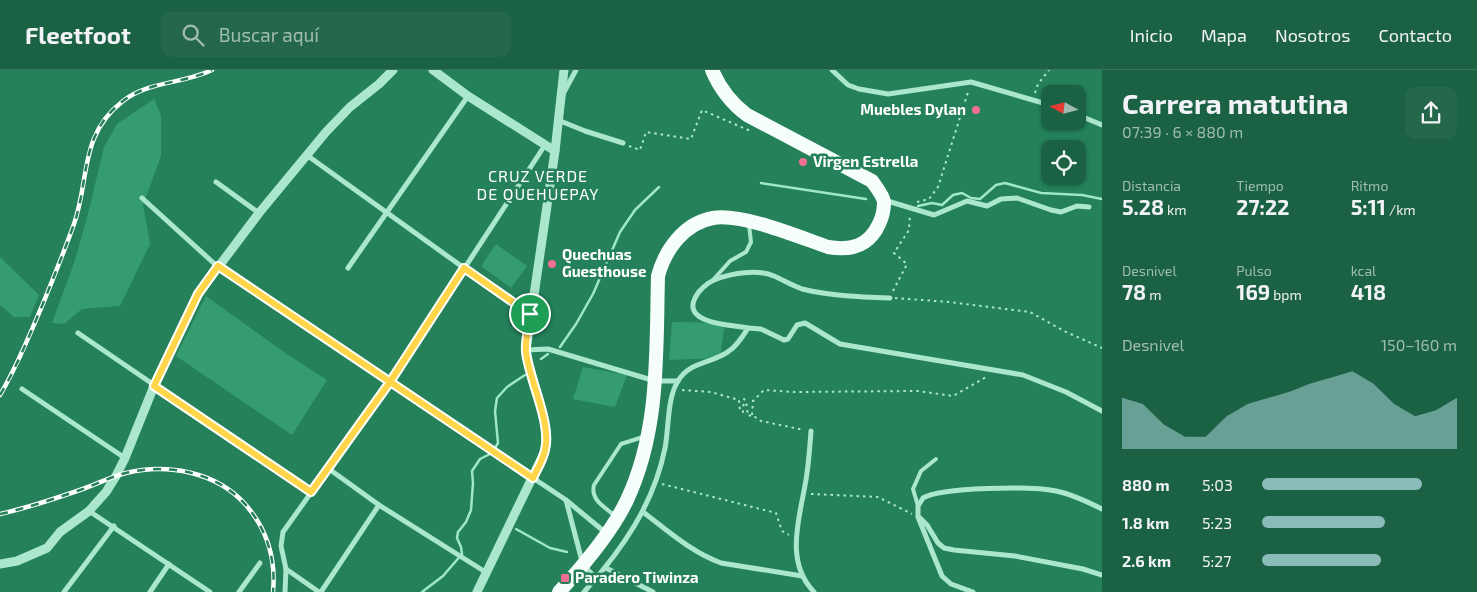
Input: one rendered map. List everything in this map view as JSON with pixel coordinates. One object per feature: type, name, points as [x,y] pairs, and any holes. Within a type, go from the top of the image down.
[{"type":"highway","points":[[560,592],[583,565],[627,501],[648,435],[653,411],[658,276],[662,263],[676,240],[686,230],[713,218],[748,220],[828,247],[840,249],[859,245],[874,236],[882,219],[884,200],[872,181],[747,115],[732,104],[717,82],[712,70]]},
{"type":"street","points":[[0,564],[17,561],[47,548],[60,532],[89,511],[111,485],[125,458],[154,386],[198,294],[258,213],[308,156],[326,132],[350,107],[393,70]]},
{"type":"street","points":[[433,70],[468,96],[556,152]]},
{"type":"street","points":[[477,592],[545,451],[546,442],[542,417],[526,350],[556,152],[564,70]]},
{"type":"street","points":[[560,100],[576,70]]},
{"type":"street","points":[[832,70],[848,85],[888,94],[971,82],[1041,102]]},
{"type":"street","points":[[348,268],[468,96]]},
{"type":"street","points":[[558,119],[585,131],[623,143]]},
{"type":"street","points":[[1086,119],[1102,124]]},
{"type":"street","points":[[285,592],[286,569],[281,546],[283,532],[390,382],[545,145]]},
{"type":"street","points":[[308,156],[464,268]]},
{"type":"street","points":[[216,182],[258,213]]},
{"type":"street","points":[[142,198],[218,266],[566,500],[606,533]]},
{"type":"street","points":[[884,200],[934,215],[967,201],[987,206],[1002,199],[1017,198],[1061,212],[1078,206],[1090,207]]},
{"type":"street","points":[[890,298],[834,295],[801,288],[772,276],[756,272],[713,280],[698,293],[692,310],[694,314],[705,320],[761,329],[784,340],[788,339],[797,325],[805,323],[840,344],[1023,375],[1066,392],[1102,411]]},
{"type":"street","points":[[584,592],[606,568],[643,512],[655,482],[665,448],[678,381],[691,366],[714,360],[730,351],[748,328]]},
{"type":"street","points":[[78,333],[311,492]]},
{"type":"street","points":[[526,350],[548,349],[655,381],[678,381]]},
{"type":"street","points":[[22,389],[125,458]]},
{"type":"street","points":[[812,431],[807,474],[795,540],[802,576],[814,592]]},
{"type":"street","points":[[329,469],[379,505],[487,574]]},
{"type":"street","points":[[972,592],[951,584],[942,576],[918,517],[918,506],[926,495],[952,491],[1027,488],[1055,490],[1101,507]]},
{"type":"street","points":[[566,500],[583,565],[596,578]]},
{"type":"street","points":[[286,569],[320,592],[379,505]]},
{"type":"street","points":[[89,511],[210,592]]},
{"type":"street","points":[[643,512],[687,546],[713,560],[802,576]]},
{"type":"street","points":[[918,517],[925,522],[938,543],[944,548],[1015,556],[1084,569],[1102,575]]},
{"type":"street","points":[[64,592],[114,526]]},
{"type":"street","points":[[238,592],[260,562]]},
{"type":"street","points":[[150,592],[169,564]]},
{"type":"street","points":[[606,568],[652,592]]},
{"type":"lane","points":[[713,280],[730,261],[746,252],[751,242],[748,220]]},
{"type":"lane","points":[[464,268],[530,314]]},
{"type":"lane","points":[[617,517],[594,497],[592,491],[594,485],[621,444],[648,435]]},
{"type":"lane","points":[[918,506],[913,489],[921,471],[936,459]]},
{"type":"path","points":[[1033,99],[1038,84],[1049,70]]},
{"type":"path","points":[[915,203],[930,199],[938,187],[971,82]]},
{"type":"path","points":[[623,143],[640,150],[646,132],[691,139],[702,110],[748,130],[765,125]]},
{"type":"path","points":[[911,209],[909,230],[894,253],[906,264],[890,298],[949,302],[1030,312],[1064,331],[1102,348]]},
{"type":"path","points":[[752,415],[753,401],[764,390],[793,392],[918,391],[953,396],[997,370]]},
{"type":"path","points":[[675,389],[711,392],[739,400],[740,411],[743,412],[744,399],[748,416],[752,415],[762,421],[812,431]]},
{"type":"path","points":[[655,482],[776,513],[782,530],[795,540]]},
{"type":"path","points":[[803,494],[878,497],[918,517]]},
{"type":"green space","points":[[154,99],[161,115],[161,156],[143,205],[150,244],[120,306],[82,309],[64,324],[52,323],[74,263],[104,147],[117,124]]},
{"type":"green space","points":[[496,244],[527,266],[511,288],[481,266]]},
{"type":"green space","points":[[0,257],[39,295],[30,317],[14,317],[0,305]]},
{"type":"green space","points":[[206,296],[288,355],[327,380],[292,435],[176,356]]},
{"type":"green space","points":[[672,322],[725,323],[720,358],[669,360]]},
{"type":"green space","points":[[583,367],[627,375],[615,407],[573,399]]},
{"type":"waterway","points":[[761,183],[866,199]]},
{"type":"waterway","points":[[918,206],[932,203],[942,205],[953,195],[962,193],[971,198],[980,199],[996,185],[1005,183],[1041,193],[1082,195],[1102,199]]},
{"type":"waterway","points":[[560,347],[593,294],[620,232],[635,210],[659,187]]},
{"type":"waterway","points":[[541,359],[548,354]]},
{"type":"waterway","points":[[422,592],[443,576],[462,554],[457,538],[458,532],[466,522],[471,510],[472,471],[480,459],[492,453],[498,443],[495,411],[497,398],[507,387],[525,375]]},
{"type":"waterway","points":[[516,529],[550,548],[567,552]]},
{"type":"railway","points":[[0,395],[12,374],[27,340],[74,224],[88,158],[99,128],[109,114],[133,94],[155,86],[201,75],[212,70]]},
{"type":"railway","points":[[0,514],[50,500],[126,473],[142,470],[174,470],[206,477],[233,493],[245,504],[259,524],[271,557],[274,580],[273,592]]},
{"type":"place","name":"Muebles Dylan","points":[[976,110]]},
{"type":"place","name":"Virgen Estrella","points":[[803,162]]},
{"type":"place","name":"Quechuas Guesthouse","points":[[552,264]]},
{"type":"place","name":"Paradero Tiwinza","points":[[565,578]]},
{"type":"district","name":"CRUZ VERDE DE QUEHUEPAY","points":[[538,185]]},
{"type":"route","points":[[530,314],[464,268],[390,382],[311,492],[154,386],[198,294],[218,266],[333,343],[390,382],[533,478],[545,451],[546,432],[526,350],[530,314]]}]
